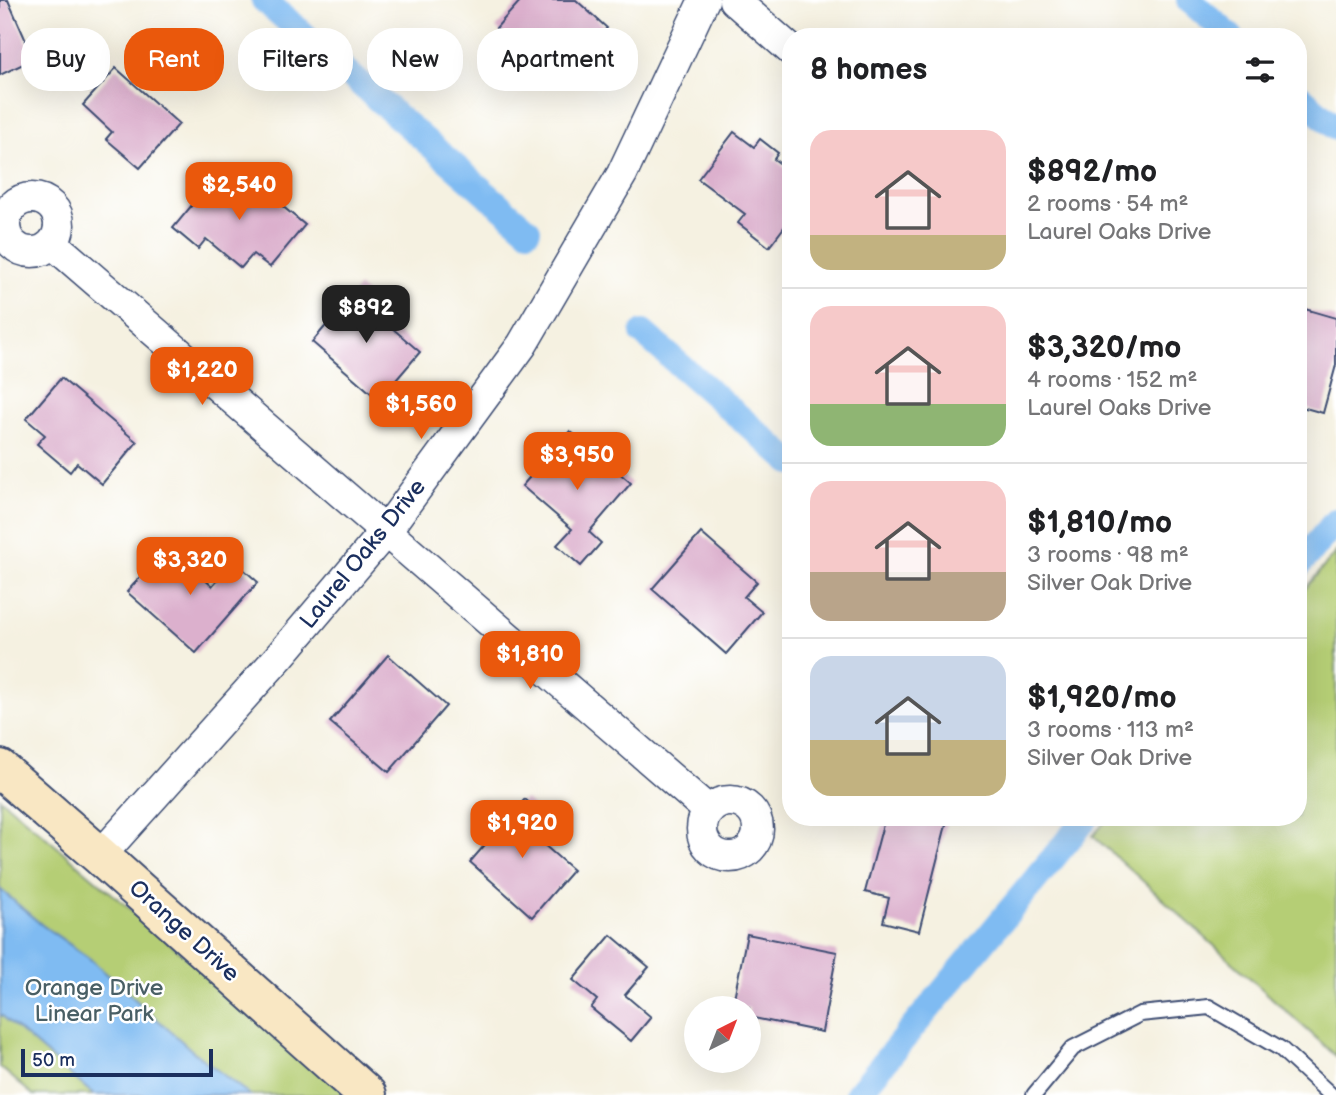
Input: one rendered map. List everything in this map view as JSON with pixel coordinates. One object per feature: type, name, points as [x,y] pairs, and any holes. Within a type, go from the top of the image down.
[{"type":"street","name":"Laurel Oaks Drive","points":[[100,856],[279,657],[385,533],[522,345],[622,174],[704,0]]},
{"type":"street","points":[[734,0],[782,42]]},
{"type":"street","points":[[52,243],[709,811]]},
{"type":"street","name":"Orange Drive","points":[[0,769],[366,1095]]},
{"type":"lane","points":[[1034,1095],[1073,1048],[1140,1014],[1209,1007],[1281,1049],[1331,1095]]},
{"type":"green space","points":[[1336,552],[1336,1056],[1093,836],[1101,826],[1307,826],[1307,586]]},
{"type":"green space","name":"Orange Drive Linear Park","points":[[0,798],[348,1095],[33,1095],[0,1067]]},
{"type":"water","points":[[0,889],[42,925],[89,958],[196,1054],[250,1095],[94,1095],[0,1014]]},
{"type":"building","points":[[0,0],[8,0],[21,30],[21,65],[0,75]]},
{"type":"building","points":[[521,0],[576,0],[607,28],[496,28]]},
{"type":"building","points":[[116,68],[124,75],[124,91],[142,91],[179,124],[140,168],[106,139],[112,132],[83,105],[95,91],[110,91],[110,75]]},
{"type":"building","points":[[734,132],[754,147],[760,139],[778,153],[774,159],[782,165],[782,230],[769,247],[738,223],[745,214],[698,179]]},
{"type":"building","points":[[221,170],[251,195],[258,186],[305,225],[270,267],[253,254],[241,268],[206,239],[198,249],[173,228]]},
{"type":"building","points":[[359,287],[376,302],[370,309],[420,352],[379,400],[312,342]]},
{"type":"building","points":[[1307,310],[1336,318],[1336,365],[1323,413],[1307,409]]},
{"type":"building","points":[[61,378],[137,442],[102,484],[77,463],[70,472],[37,444],[45,435],[26,419]]},
{"type":"building","points":[[570,431],[631,483],[589,532],[601,543],[581,566],[557,545],[572,529],[522,486]]},
{"type":"building","points":[[701,533],[757,582],[744,597],[762,612],[726,654],[652,589]]},
{"type":"building","points":[[167,546],[212,586],[234,561],[258,582],[196,653],[127,592]]},
{"type":"building","points":[[388,655],[446,706],[389,772],[330,722]]},
{"type":"building","points":[[525,799],[549,821],[535,837],[573,870],[532,917],[470,862]]},
{"type":"building","points":[[883,826],[946,826],[919,931],[883,922],[889,898],[865,892]]},
{"type":"building","points":[[747,934],[837,952],[822,1032],[761,1019],[761,996],[734,996]]},
{"type":"building","points":[[611,935],[649,967],[625,995],[651,1017],[631,1041],[591,1008],[597,1000],[573,980]]},
{"type":"waterway","points":[[264,0],[528,230]]},
{"type":"waterway","points":[[1189,0],[1221,28]]},
{"type":"waterway","points":[[1307,103],[1336,128]]},
{"type":"waterway","points":[[643,333],[782,454]]},
{"type":"waterway","points":[[1307,555],[1336,521]]},
{"type":"waterway","points":[[857,1095],[1080,826]]}]
